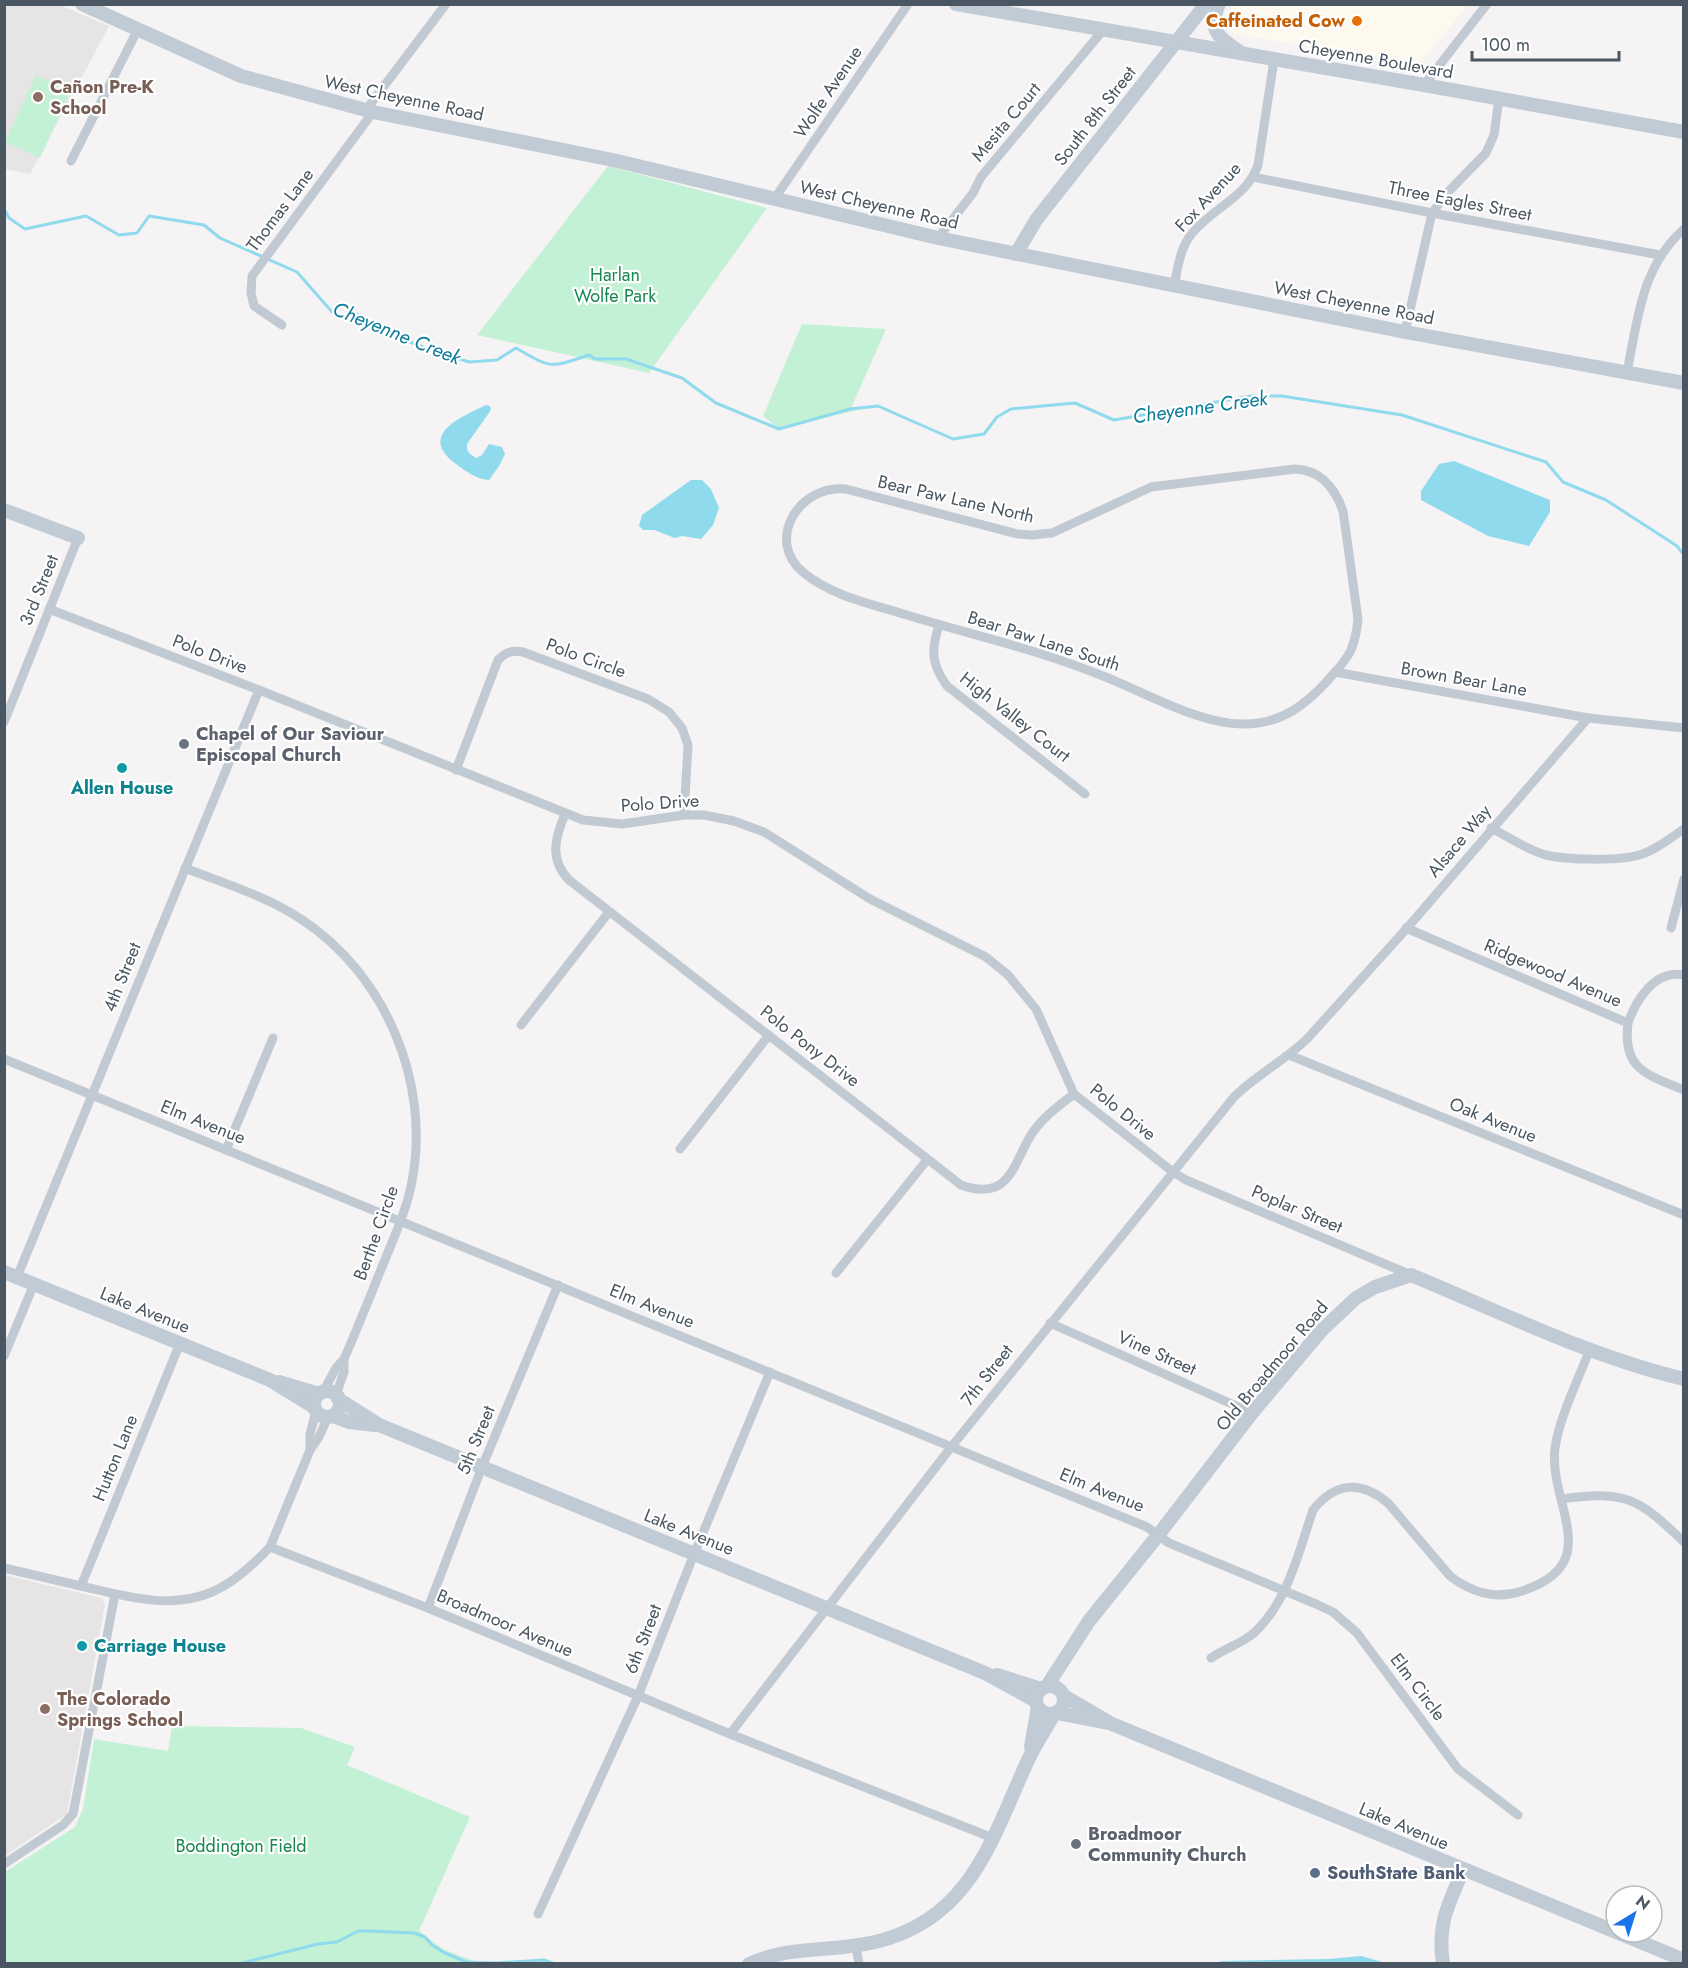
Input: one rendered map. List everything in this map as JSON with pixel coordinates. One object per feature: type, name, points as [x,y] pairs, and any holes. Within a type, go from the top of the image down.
[{"type":"main road","name":"West Cheyenne Road","points":[[82,4],[241,76],[369,111],[613,160],[938,238],[1406,332],[1683,383]]},
{"type":"main road","name":"Cheyenne Boulevard","points":[[956,4],[1683,132]]},
{"type":"main road","name":"South 8th Street","points":[[1016,254],[1036,220],[1206,4]]},
{"type":"main road","points":[[1219,4],[1213,17],[1216,31],[1227,43],[1244,54]]},
{"type":"main road","points":[[4,510],[78,538]]},
{"type":"main road","name":"Lake Avenue","points":[[11,1274],[271,1381],[288,1384],[326,1404],[349,1422],[379,1425],[985,1673],[1011,1678],[1040,1696]]},
{"type":"main road","points":[[1411,1275],[1590,1349],[1632,1365],[1683,1379]]},
{"type":"main road","name":"Old Broadmoor Road","points":[[1030,1755],[1040,1696],[1089,1621],[1252,1413],[1321,1331],[1356,1298],[1375,1287],[1411,1275]]},
{"type":"main road","name":"Old Broadmoor Road","points":[[1063,1694],[1070,1653]]},
{"type":"main road","points":[[1055,1686],[1063,1694],[1064,1704],[1056,1714],[1045,1714],[1040,1696],[1055,1686]]},
{"type":"main road","name":"Lake Avenue","points":[[1063,1694],[1112,1724],[1683,1960]]},
{"type":"main road","name":"Lake Avenue","points":[[1056,1714],[1112,1724]]},
{"type":"main road","name":"Old Broadmoor Road","points":[[749,1964],[775,1953],[856,1946],[897,1936],[934,1915],[970,1880],[993,1838],[1030,1755],[1056,1714]]},
{"type":"main road","points":[[1443,1964],[1441,1931],[1447,1909],[1463,1870]]},
{"type":"street","name":"Thomas Lane","points":[[282,325],[254,306],[250,293],[252,276],[446,4]]},
{"type":"street","name":"Wolfe Avenue","points":[[775,198],[908,4]]},
{"type":"street","points":[[1424,85],[1487,4]]},
{"type":"street","points":[[71,161],[138,29]]},
{"type":"street","name":"Mesita Court","points":[[938,238],[973,193],[981,177],[1104,29]]},
{"type":"street","name":"Fox Avenue","points":[[1174,285],[1183,249],[1191,235],[1244,189],[1254,177],[1258,165],[1274,60]]},
{"type":"street","points":[[1406,332],[1432,213],[1449,191],[1486,153],[1494,135],[1499,99]]},
{"type":"street","name":"Three Eagles Street","points":[[1254,177],[1660,255]]},
{"type":"street","points":[[1627,372],[1647,280],[1660,255],[1683,229]]},
{"type":"street","name":"Bear Paw Lane North","points":[[787,539],[792,515],[810,497],[834,488],[858,492],[1017,534],[1043,535],[1065,528],[1151,488],[1304,470],[1313,472],[1329,484],[1342,511],[1358,619],[1350,653],[1335,672]]},
{"type":"street","name":"3rd Street","points":[[4,722],[78,538]]},
{"type":"street","name":"Bear Paw Lane South","points":[[787,539],[794,561],[801,572],[838,593],[1049,656],[1210,719],[1234,724],[1259,723],[1277,719],[1292,713],[1316,694],[1335,672]]},
{"type":"street","name":"Polo Drive","points":[[50,609],[259,690],[565,814],[593,822],[622,824],[684,815],[720,818],[764,832],[870,899],[997,965],[1036,1009],[1074,1094],[1173,1172]]},
{"type":"street","name":"High Valley Court","points":[[939,625],[934,643],[935,663],[939,676],[947,686],[1085,794]]},
{"type":"street","name":"Polo Circle","points":[[456,770],[498,660],[505,653],[523,652],[648,699],[669,712],[682,728],[688,745],[684,815]]},
{"type":"street","name":"Brown Bear Lane","points":[[1335,672],[1588,718]]},
{"type":"street","name":"4th Street","points":[[11,1274],[92,1095],[259,690]]},
{"type":"street","points":[[1588,718],[1683,728]]},
{"type":"street","name":"Alsace Way","points":[[1290,1055],[1406,928],[1588,718]]},
{"type":"street","name":"Polo Pony Drive","points":[[565,814],[555,843],[555,852],[561,872],[609,912],[961,1185],[978,1189],[993,1186],[1009,1177],[1042,1120],[1074,1094]]},
{"type":"street","points":[[1491,828],[1546,855],[1616,859],[1652,850],[1683,829]]},
{"type":"street","name":"Berthe Circle","points":[[185,868],[301,919],[334,946],[364,979],[378,1000],[400,1044],[412,1092],[416,1120],[415,1163],[407,1202],[344,1359],[344,1372],[310,1434],[310,1450],[270,1546]]},
{"type":"street","points":[[1671,928],[1683,879]]},
{"type":"street","points":[[521,1025],[609,912]]},
{"type":"street","name":"Ridgewood Avenue","points":[[1406,928],[1629,1023],[1628,1049],[1640,1069],[1647,1075],[1683,1090]]},
{"type":"street","points":[[1629,1023],[1639,998],[1650,987],[1670,974],[1683,975]]},
{"type":"street","points":[[680,1149],[769,1035]]},
{"type":"street","points":[[226,1150],[273,1038]]},
{"type":"street","name":"7th Street","points":[[730,1734],[952,1446],[1234,1097],[1254,1078],[1290,1055]]},
{"type":"street","name":"Oak Avenue","points":[[1290,1055],[1683,1215]]},
{"type":"street","name":"Elm Avenue","points":[[4,1059],[1147,1527],[1169,1543],[1284,1591]]},
{"type":"street","points":[[836,1273],[927,1160]]},
{"type":"street","name":"Poplar Street","points":[[1173,1172],[1186,1180],[1411,1275]]},
{"type":"street","points":[[4,1356],[34,1284]]},
{"type":"street","name":"5th Street","points":[[428,1608],[482,1467],[558,1285]]},
{"type":"street","name":"Vine Street","points":[[1050,1323],[1252,1413]]},
{"type":"street","name":"Hutton Lane","points":[[81,1586],[180,1343]]},
{"type":"street","points":[[1211,1658],[1223,1649],[1244,1640],[1256,1631],[1270,1614],[1284,1591],[1313,1510],[1320,1501],[1342,1488],[1353,1486],[1363,1488],[1380,1496],[1450,1576],[1476,1591],[1492,1595],[1520,1592],[1535,1587],[1557,1572],[1568,1548],[1567,1519],[1555,1474],[1555,1445],[1590,1349]]},
{"type":"street","name":"6th Street","points":[[538,1914],[638,1696],[770,1372]]},
{"type":"street","points":[[1561,1499],[1591,1495],[1610,1495],[1626,1499],[1653,1513],[1683,1542]]},
{"type":"street","points":[[4,1568],[115,1594],[158,1600],[187,1599],[216,1590],[243,1573],[270,1546]]},
{"type":"street","name":"Broadmoor Avenue","points":[[270,1546],[428,1608],[730,1734],[993,1838]]},
{"type":"street","name":"Elm Circle","points":[[1284,1591],[1316,1604],[1346,1622],[1357,1633],[1458,1768],[1518,1815]]},
{"type":"street","points":[[4,1864],[63,1825],[73,1814],[115,1594]]},
{"type":"street","points":[[856,1946],[859,1964]]},
{"type":"shaded area","name":"Cañon Pre-K School","points":[[5,5],[60,5],[109,26],[30,174],[5,169]]},
{"type":"shaded area","points":[[1232,5],[1468,5],[1422,61],[1386,60],[1235,34],[1228,30],[1223,19]]},
{"type":"shaded area","name":"The Colorado Springs School","points":[[5,1575],[101,1598],[105,1604],[67,1814],[5,1856]]},
{"type":"green space","points":[[36,75],[70,92],[40,158],[5,142]]},
{"type":"green space","name":"Harlan Wolfe Park","points":[[608,166],[767,208],[649,373],[477,335]]},
{"type":"green space","points":[[802,324],[886,329],[851,408],[878,405],[779,429],[763,416]]},
{"type":"green space","name":"Boddington Field","points":[[172,1726],[301,1728],[355,1747],[347,1765],[470,1817],[419,1931],[443,1949],[479,1963],[5,1963],[5,1872],[75,1827],[83,1809],[94,1739],[168,1751]]},
{"type":"water","points":[[486,405],[490,406],[491,410],[467,444],[467,449],[476,458],[482,455],[489,444],[502,447],[505,454],[489,480],[476,477],[456,464],[445,454],[441,444],[442,436],[447,428]]},
{"type":"water","points":[[1454,461],[1550,500],[1550,512],[1529,546],[1488,536],[1421,500],[1421,491],[1439,464]]},
{"type":"water","points":[[691,480],[702,480],[711,489],[719,508],[713,525],[701,539],[682,536],[675,538],[654,530],[643,530],[639,526],[642,515]]},
{"type":"water","points":[[1361,1956],[1386,1963],[1213,1963],[1222,1961],[1328,1959]]},
{"type":"waterway","name":"Cheyenne Creek","points":[[4,209],[9,218],[25,229],[86,216],[119,235],[137,233],[149,216],[204,225],[220,238],[297,272],[333,313],[351,319],[357,314],[380,331],[434,351],[469,362],[497,360],[516,348],[537,360],[551,364],[589,355],[595,359],[626,359],[682,378],[716,403],[779,429],[850,409],[878,406],[953,439],[984,434],[997,417],[1011,409],[1075,403],[1114,420],[1251,396],[1282,396],[1402,415],[1546,462],[1563,482],[1606,500],[1677,546],[1684,555]]},
{"type":"waterway","points":[[238,1964],[318,1944],[337,1942],[358,1931],[414,1933],[425,1937],[443,1952],[466,1962],[544,1960],[555,1964]]},
{"type":"place","name":"Caffeinated Cow","points":[[1357,21]]},
{"type":"place","name":"Cañon Pre-K School","points":[[38,97]]},
{"type":"place","name":"Chapel of Our Saviour Episcopal Church","points":[[184,744]]},
{"type":"place","name":"Allen House","points":[[122,768]]},
{"type":"place","name":"Carriage House","points":[[82,1646]]},
{"type":"place","name":"The Colorado Springs School","points":[[45,1709]]},
{"type":"place","name":"Broadmoor Community Church","points":[[1076,1844]]},
{"type":"place","name":"SouthState Bank","points":[[1315,1873]]}]
